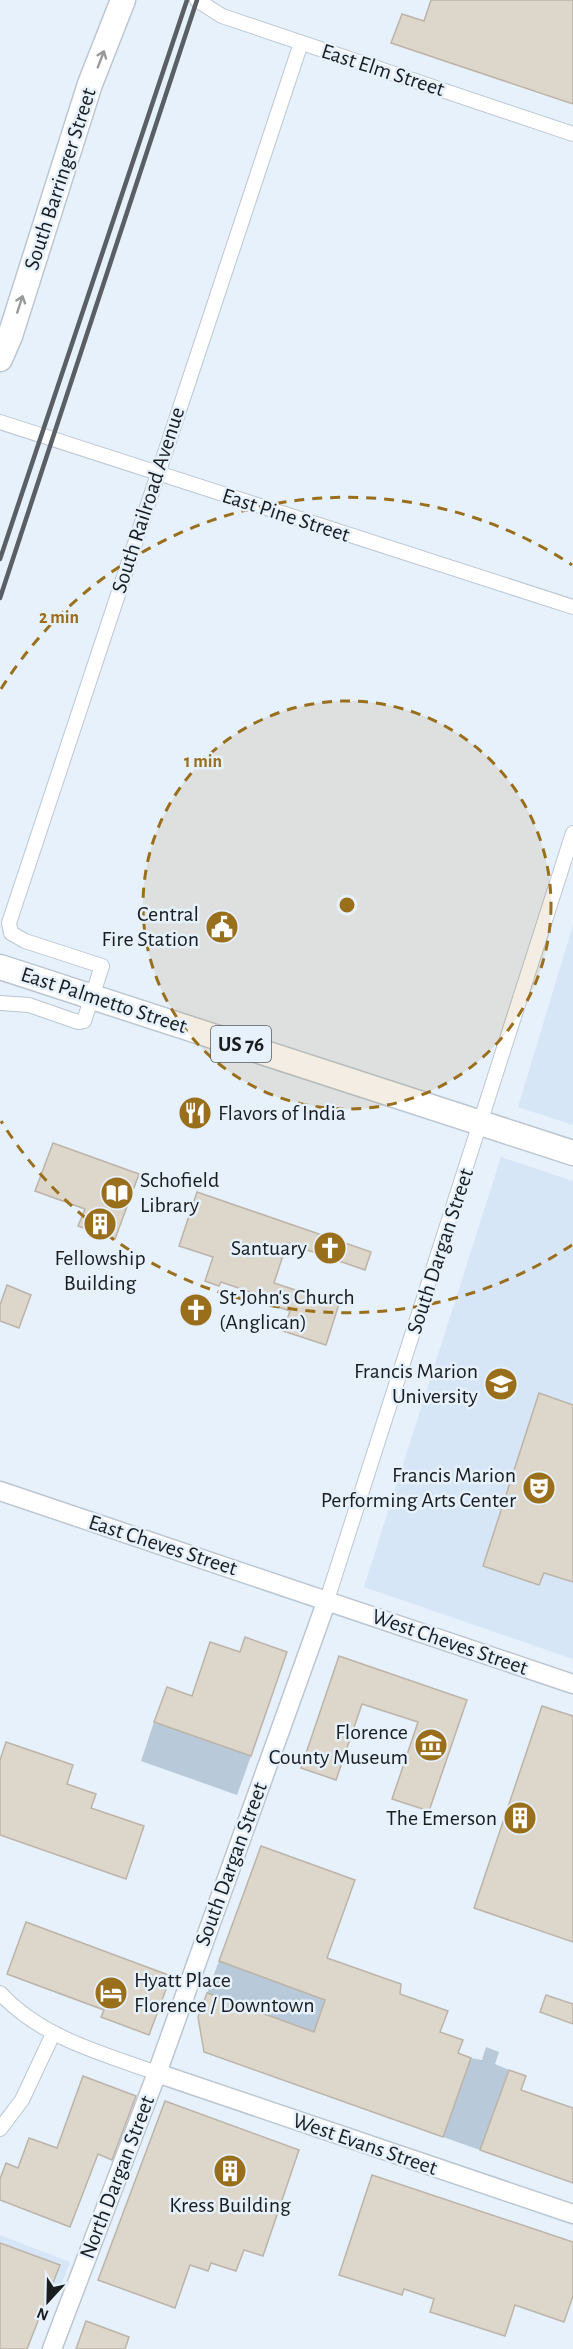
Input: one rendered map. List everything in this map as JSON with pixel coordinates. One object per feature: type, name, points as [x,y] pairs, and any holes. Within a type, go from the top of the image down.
[{"type":"highway","name":"South Barringer Street","points":[[0,358],[10,336],[90,84],[123,0]]},
{"type":"highway","name":"East Palmetto Street","points":[[0,967],[482,1123]]},
{"type":"highway","name":"US 76","points":[[482,1123],[573,1153]]},
{"type":"street","name":"East Elm Street","points":[[197,0],[222,16],[573,134]]},
{"type":"street","name":"South Railroad Avenue","points":[[0,1003],[29,1005],[78,1022],[84,1021],[102,966],[25,942],[11,933],[9,923],[301,43]]},
{"type":"street","name":"East Pine Street","points":[[0,422],[573,607]]},
{"type":"street","name":"South Dargan Street","points":[[157,2073],[327,1600],[482,1123],[573,833]]},
{"type":"street","name":"East Cheves Street","points":[[0,1491],[327,1600]]},
{"type":"street","name":"West Cheves Street","points":[[327,1600],[573,1684]]},
{"type":"street","points":[[0,1993],[13,2007],[53,2034],[157,2073]]},
{"type":"street","points":[[0,2129],[22,2100],[53,2034]]},
{"type":"street","name":"West Evans Street","points":[[157,2073],[573,2214]]},
{"type":"street","name":"North Dargan Street","points":[[52,2349],[157,2073]]},
{"type":"shaded area","points":[[573,925],[573,1125],[518,1107]]},
{"type":"shaded area","name":"Francis Marion University","points":[[501,1157],[573,1181],[573,1659],[364,1587]]},
{"type":"shaded area","points":[[154,1722],[251,1756],[237,1795],[141,1761]]},
{"type":"shaded area","points":[[219,1961],[325,2000],[314,2032],[207,1993]]},
{"type":"shaded area","points":[[486,2047],[499,2052],[495,2064],[509,2070],[480,2150],[443,2137],[471,2058],[482,2060]]},
{"type":"shaded area","points":[[0,2235],[70,2262],[56,2298],[0,2276]]},
{"type":"building","points":[[431,0],[573,0],[573,104],[391,43],[402,14],[424,21]]},
{"type":"building","points":[[53,1143],[139,1174],[115,1239],[78,1226],[85,1209],[35,1191]]},
{"type":"building","points":[[197,1192],[371,1252],[365,1270],[287,1243],[274,1283],[339,1304],[326,1345],[283,1331],[290,1311],[254,1299],[256,1294],[221,1282],[219,1286],[205,1281],[213,1257],[179,1246]]},
{"type":"building","points":[[7,1285],[31,1295],[19,1328],[0,1321],[0,1305]]},
{"type":"building","points":[[539,1393],[573,1405],[573,1582],[544,1573],[539,1585],[483,1566]]},
{"type":"building","points":[[245,1637],[287,1652],[251,1756],[154,1722],[167,1687],[192,1696],[210,1642],[240,1652]]},
{"type":"building","name":"Florence County Museum","points":[[339,1656],[467,1700],[429,1811],[392,1799],[418,1722],[362,1704],[336,1780],[301,1768]]},
{"type":"building","points":[[542,1706],[573,1716],[573,1942],[474,1908]]},
{"type":"building","points":[[6,1742],[73,1765],[67,1784],[96,1794],[91,1808],[144,1826],[126,1879],[0,1835],[0,1760]]},
{"type":"building","points":[[261,1846],[355,1880],[327,1958],[401,1984],[400,1994],[448,2011],[440,2032],[463,2040],[458,2053],[471,2058],[443,2137],[204,2052],[198,2017],[207,1993],[314,2032],[325,2000],[219,1961]]},
{"type":"building","name":"Hyatt Place Florence / Downtown","points":[[26,1922],[171,1976],[149,2035],[101,2017],[104,2010],[7,1974]]},
{"type":"building","points":[[546,1995],[573,2004],[573,2024],[540,2012]]},
{"type":"building","points":[[509,2070],[526,2076],[521,2090],[573,2108],[573,2183],[480,2150]]},
{"type":"building","points":[[83,2076],[136,2096],[112,2160],[98,2154],[70,2227],[0,2200],[0,2179],[6,2163],[18,2168],[29,2138],[57,2148]]},
{"type":"building","points":[[165,2101],[299,2150],[263,2256],[244,2250],[236,2271],[211,2263],[208,2271],[190,2265],[175,2308],[98,2280]]},
{"type":"building","points":[[372,2175],[573,2242],[573,2296],[564,2322],[515,2305],[505,2336],[430,2312],[434,2299],[404,2289],[402,2295],[339,2275]]},
{"type":"building","points":[[0,2243],[60,2265],[27,2349],[0,2349]]},
{"type":"building","points":[[86,2321],[129,2337],[125,2349],[76,2349]]},
{"type":"railway","points":[[0,559],[187,0]]},
{"type":"railway","points":[[0,598],[197,0]]},
{"type":"place","name":"Central Fire Station","points":[[222,927]]},
{"type":"place","name":"Flavors of India","points":[[195,1113]]},
{"type":"place","name":"Schofield Library","points":[[117,1193]]},
{"type":"place","name":"Fellowship Building","points":[[100,1224]]},
{"type":"place","name":"Santuary","points":[[330,1248]]},
{"type":"place","name":"St John's Church (Anglican)","points":[[196,1310]]},
{"type":"place","name":"Francis Marion University","points":[[501,1384]]},
{"type":"place","name":"Francis Marion Performing Arts Center","points":[[539,1488]]},
{"type":"place","name":"Florence County Museum","points":[[431,1745]]},
{"type":"place","name":"The Emerson","points":[[520,1818]]},
{"type":"place","name":"Hyatt Place Florence / Downtown","points":[[111,1993]]},
{"type":"place","name":"Kress Building","points":[[230,2171]]}]
